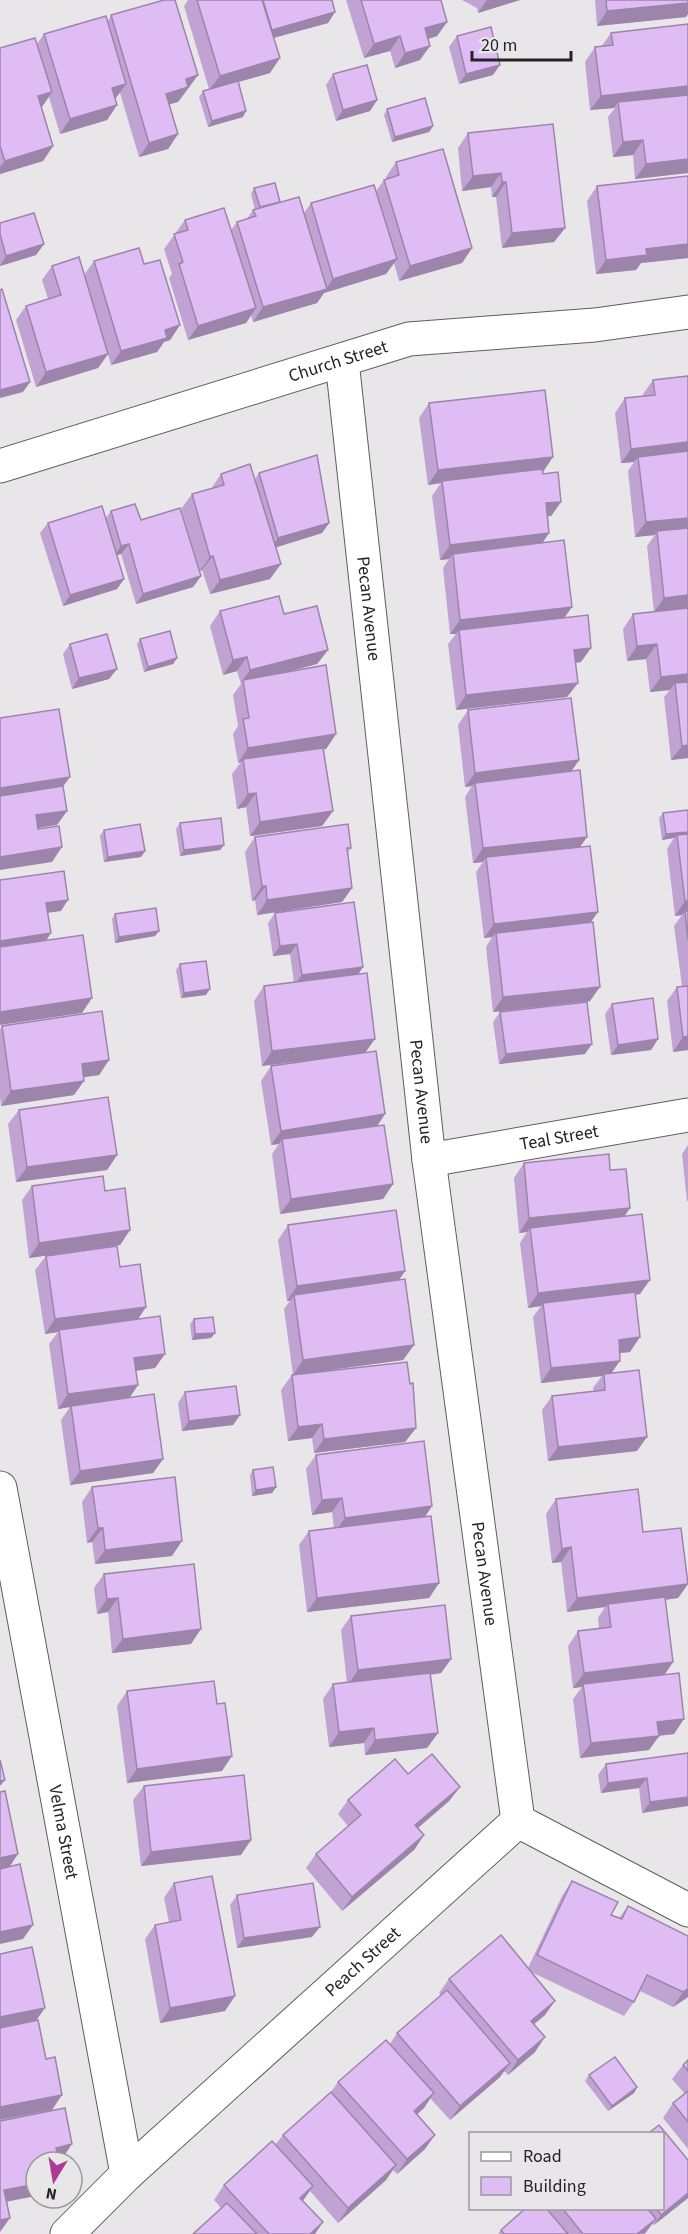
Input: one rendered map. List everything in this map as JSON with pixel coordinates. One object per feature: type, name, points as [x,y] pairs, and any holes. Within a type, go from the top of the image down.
[{"type":"street","name":"Church Street","points":[[0,466],[409,339],[595,325],[688,312]]},
{"type":"street","name":"Pecan Avenue","points":[[342,361],[429,1160],[518,1821]]},
{"type":"street","name":"Teal Street","points":[[429,1160],[688,1115]]},
{"type":"street","name":"Velma Street","points":[[0,1488],[127,2174]]},
{"type":"street","points":[[518,1821],[688,1911]]},
{"type":"street","name":"Peach Street","points":[[67,2234],[127,2174],[518,1821]]},
{"type":"building","points":[[164,0],[175,0],[198,75],[186,79],[188,87],[166,94],[178,134],[149,143],[111,15]]},
{"type":"building","points":[[197,0],[262,0],[280,58],[220,76]]},
{"type":"building","points":[[263,0],[332,0],[335,12],[272,30]]},
{"type":"building","points":[[361,0],[441,0],[447,22],[425,28],[430,46],[405,53],[400,36],[374,44]]},
{"type":"building","points":[[606,0],[688,0],[688,3],[607,11]]},
{"type":"building","points":[[106,16],[126,84],[112,88],[117,105],[70,119],[44,34]]},
{"type":"building","points":[[688,24],[688,86],[601,96],[595,47],[613,45],[611,33]]},
{"type":"building","points":[[491,27],[500,65],[466,74],[457,36]]},
{"type":"building","points":[[35,38],[52,92],[38,96],[53,146],[5,161],[0,146],[0,48]]},
{"type":"building","points":[[367,65],[377,100],[343,110],[333,74]]},
{"type":"building","points":[[238,81],[246,111],[212,121],[203,91]]},
{"type":"building","points":[[688,95],[688,159],[646,164],[643,140],[623,142],[618,102]]},
{"type":"building","points":[[425,98],[433,126],[395,137],[387,109]]},
{"type":"building","points":[[553,124],[565,228],[512,233],[506,182],[502,182],[501,173],[473,176],[468,133]]},
{"type":"building","points":[[443,149],[472,248],[410,266],[384,180],[399,175],[396,162]]},
{"type":"building","points":[[688,176],[688,244],[646,249],[647,255],[606,260],[597,186]]},
{"type":"building","points":[[275,183],[280,202],[260,207],[254,188]]},
{"type":"building","points":[[374,185],[397,259],[333,279],[311,203]]},
{"type":"building","points":[[299,197],[327,289],[263,307],[237,222],[256,216],[253,210]]},
{"type":"building","points":[[224,208],[256,308],[198,326],[179,264],[183,262],[174,234],[188,230],[185,220]]},
{"type":"building","points":[[34,213],[44,244],[6,256],[0,234],[0,223]]},
{"type":"building","points":[[139,248],[144,264],[160,260],[180,325],[165,330],[167,338],[121,351],[94,261]]},
{"type":"building","points":[[79,257],[108,354],[46,372],[26,306],[61,295],[52,266]]},
{"type":"building","points":[[2,289],[30,382],[0,390],[0,290]]},
{"type":"building","points":[[688,376],[688,442],[631,449],[625,398],[655,395],[653,380]]},
{"type":"building","points":[[545,390],[553,457],[438,470],[429,403]]},
{"type":"building","points":[[688,451],[688,518],[646,522],[638,457]]},
{"type":"building","points":[[317,455],[329,523],[278,538],[259,473]]},
{"type":"building","points":[[250,464],[281,564],[220,580],[213,556],[210,557],[192,494],[224,485],[221,474]]},
{"type":"building","points":[[542,469],[543,474],[558,472],[561,502],[546,503],[549,533],[450,545],[442,481]]},
{"type":"building","points":[[135,504],[141,520],[180,508],[201,576],[143,594],[129,544],[121,546],[111,511]]},
{"type":"building","points":[[102,506],[124,579],[70,595],[48,523]]},
{"type":"building","points":[[688,528],[688,595],[664,598],[657,531]]},
{"type":"building","points":[[564,540],[572,607],[460,620],[453,554]]},
{"type":"building","points":[[279,596],[284,614],[317,606],[328,650],[250,670],[247,657],[233,660],[220,611]]},
{"type":"building","points":[[688,608],[688,674],[661,677],[657,644],[637,646],[633,614]]},
{"type":"building","points":[[588,615],[591,648],[574,650],[578,683],[466,695],[459,630]]},
{"type":"building","points":[[170,631],[177,658],[148,667],[140,639]]},
{"type":"building","points":[[107,634],[117,669],[79,678],[70,644]]},
{"type":"building","points":[[326,665],[336,734],[248,748],[243,719],[249,718],[243,680]]},
{"type":"building","points":[[688,682],[688,745],[682,746],[675,683]]},
{"type":"building","points":[[571,698],[579,760],[475,773],[468,710]]},
{"type":"building","points":[[59,709],[70,777],[0,788],[0,718]]},
{"type":"building","points":[[323,748],[333,811],[260,822],[256,793],[248,794],[243,759]]},
{"type":"building","points":[[580,770],[587,837],[483,848],[475,783]]},
{"type":"building","points":[[63,786],[67,811],[36,815],[38,829],[59,826],[62,847],[0,857],[0,796]]},
{"type":"building","points":[[688,810],[688,832],[666,834],[663,813]]},
{"type":"building","points":[[221,818],[224,845],[184,850],[180,823]]},
{"type":"building","points":[[140,824],[145,851],[108,857],[104,830]]},
{"type":"building","points":[[348,824],[351,848],[347,848],[352,888],[267,900],[266,886],[262,886],[255,837]]},
{"type":"building","points":[[688,834],[688,901],[685,901],[677,835]]},
{"type":"building","points":[[590,846],[598,912],[494,924],[486,857]]},
{"type":"building","points":[[64,871],[68,900],[46,903],[51,933],[0,941],[0,880]]},
{"type":"building","points":[[354,902],[363,967],[302,975],[297,944],[280,946],[275,913]]},
{"type":"building","points":[[156,908],[159,931],[119,937],[115,914]]},
{"type":"building","points":[[685,911],[688,911],[688,940]]},
{"type":"building","points":[[593,922],[600,987],[503,997],[496,933]]},
{"type":"building","points":[[83,935],[92,998],[0,1012],[0,947]]},
{"type":"building","points":[[206,961],[210,989],[184,993],[180,964]]},
{"type":"building","points":[[367,973],[375,1039],[272,1051],[264,986]]},
{"type":"building","points":[[688,986],[688,1036],[683,1037],[677,987]]},
{"type":"building","points":[[653,998],[658,1039],[618,1045],[612,1004]]},
{"type":"building","points":[[587,1002],[592,1044],[506,1054],[500,1012]]},
{"type":"building","points":[[102,1011],[109,1060],[82,1064],[84,1081],[11,1091],[2,1026]]},
{"type":"building","points":[[376,1051],[385,1114],[281,1131],[271,1066]]},
{"type":"building","points":[[108,1097],[117,1155],[27,1167],[19,1110]]},
{"type":"building","points":[[384,1125],[393,1184],[291,1199],[282,1139]]},
{"type":"building","points":[[609,1154],[610,1170],[626,1169],[630,1208],[529,1218],[524,1163]]},
{"type":"building","points":[[103,1176],[105,1191],[125,1188],[130,1230],[39,1243],[32,1186]]},
{"type":"building","points":[[396,1210],[405,1271],[297,1286],[288,1225]]},
{"type":"building","points":[[642,1214],[650,1280],[538,1293],[530,1228]]},
{"type":"building","points":[[117,1246],[120,1267],[140,1264],[146,1307],[55,1319],[46,1256]]},
{"type":"building","points":[[405,1279],[414,1345],[303,1360],[294,1295]]},
{"type":"building","points":[[635,1292],[640,1337],[619,1340],[620,1361],[551,1368],[543,1303]]},
{"type":"building","points":[[160,1316],[165,1354],[134,1358],[138,1385],[68,1394],[59,1330]]},
{"type":"building","points":[[213,1317],[215,1333],[195,1334],[194,1319]]},
{"type":"building","points":[[407,1362],[410,1384],[413,1383],[416,1428],[324,1439],[322,1424],[298,1427],[292,1375]]},
{"type":"building","points":[[639,1370],[647,1437],[558,1447],[552,1396],[605,1390],[604,1374]]},
{"type":"building","points":[[236,1386],[240,1415],[189,1421],[185,1392]]},
{"type":"building","points":[[154,1394],[163,1459],[80,1471],[71,1406]]},
{"type":"building","points":[[424,1441],[432,1506],[345,1518],[342,1498],[322,1500],[316,1455]]},
{"type":"building","points":[[273,1467],[276,1487],[256,1490],[253,1470]]},
{"type":"building","points":[[175,1477],[182,1541],[105,1550],[103,1528],[98,1528],[92,1487]]},
{"type":"building","points":[[638,1489],[643,1532],[681,1528],[688,1584],[577,1598],[571,1547],[562,1549],[556,1499]]},
{"type":"building","points":[[431,1516],[439,1583],[317,1598],[309,1531]]},
{"type":"building","points":[[194,1564],[201,1629],[123,1639],[118,1598],[107,1599],[104,1574]]},
{"type":"building","points":[[665,1597],[673,1662],[584,1673],[578,1631],[611,1627],[608,1604]]},
{"type":"building","points":[[445,1605],[451,1659],[358,1670],[351,1616]]},
{"type":"building","points":[[430,1673],[438,1733],[375,1740],[374,1728],[339,1732],[333,1684]]},
{"type":"building","points":[[679,1673],[684,1719],[657,1722],[659,1736],[591,1743],[583,1684]]},
{"type":"building","points":[[214,1681],[217,1704],[225,1703],[232,1756],[137,1769],[127,1691]]},
{"type":"building","points":[[688,1753],[688,1797],[650,1802],[647,1778],[608,1783],[606,1764]]},
{"type":"building","points":[[432,1754],[460,1787],[415,1825],[424,1835],[352,1897],[316,1854],[361,1815],[348,1800],[395,1759],[408,1774]]},
{"type":"building","points":[[0,1760],[5,1780],[0,1781]]},
{"type":"building","points":[[244,1775],[251,1840],[151,1852],[144,1786]]},
{"type":"building","points":[[5,1791],[18,1854],[0,1858],[0,1792]]},
{"type":"building","points":[[20,1864],[33,1925],[0,1932],[0,1869]]},
{"type":"building","points":[[212,1876],[235,1996],[170,2008],[155,1925],[181,1920],[174,1883]]},
{"type":"building","points":[[572,1881],[618,1902],[611,1915],[622,1919],[628,1906],[688,1936],[688,1989],[683,1992],[647,1975],[634,2002],[537,1955]]},
{"type":"building","points":[[313,1883],[320,1927],[244,1938],[237,1895]]},
{"type":"building","points":[[501,1935],[555,2001],[531,2021],[545,2037],[518,2060],[449,1979]]},
{"type":"building","points":[[32,1947],[45,2008],[0,2017],[0,1954]]},
{"type":"building","points":[[447,1990],[510,2063],[460,2106],[397,2033]]},
{"type":"building","points":[[38,2020],[46,2059],[55,2057],[62,2095],[0,2107],[0,2028]]},
{"type":"building","points":[[386,2040],[434,2093],[414,2111],[435,2135],[407,2159],[338,2082]]},
{"type":"building","points":[[615,2057],[637,2087],[612,2106],[589,2075]]},
{"type":"building","points":[[688,2060],[688,2071],[683,2065]]},
{"type":"building","points":[[688,2091],[688,2122],[673,2103]]},
{"type":"building","points":[[331,2092],[396,2165],[348,2208],[283,2135]]},
{"type":"building","points":[[65,2108],[72,2144],[56,2148],[56,2150],[24,2150],[24,2186],[4,2190],[10,2218],[0,2220],[0,2121]]},
{"type":"building","points":[[659,2125],[688,2160],[688,2193],[661,2215],[657,2210],[664,2210],[664,2132],[650,2132]]},
{"type":"building","points":[[272,2141],[313,2186],[300,2198],[323,2222],[310,2234],[269,2234],[224,2185]]},
{"type":"building","points":[[227,2203],[257,2234],[193,2234]]},
{"type":"building","points":[[524,2210],[548,2210],[568,2234],[504,2234],[501,2230]]},
{"type":"building","points":[[564,2210],[649,2210],[656,2219],[637,2234],[583,2234]]}]
